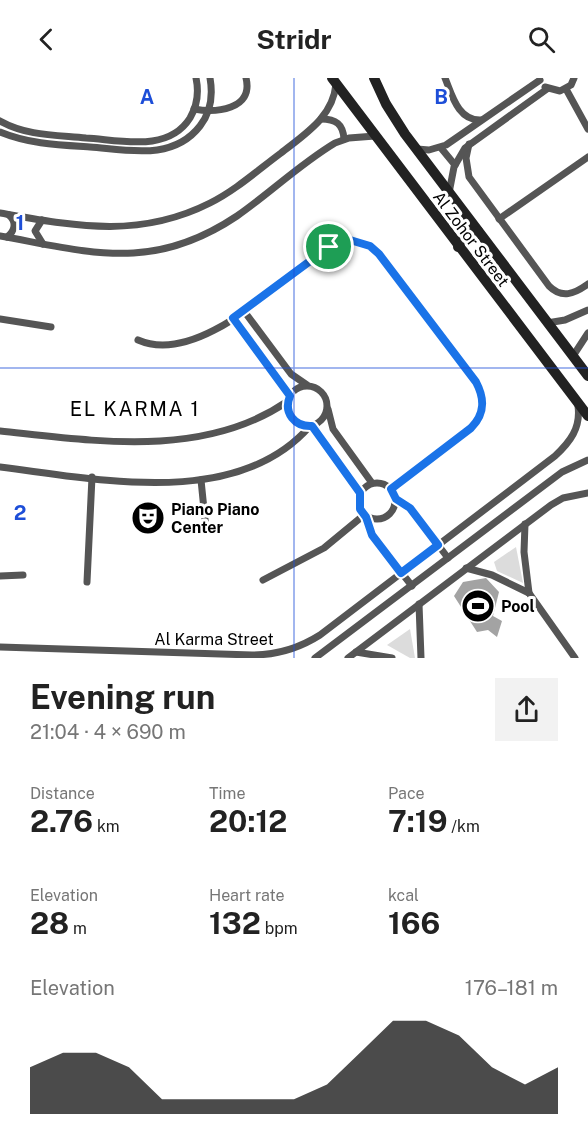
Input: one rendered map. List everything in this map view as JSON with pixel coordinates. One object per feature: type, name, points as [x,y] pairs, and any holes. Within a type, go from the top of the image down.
[{"type":"main road","name":"Al Zohor Street","points":[[374,78],[386,104],[417,149],[588,376]]},
{"type":"main road","name":"Al Zohor Street","points":[[334,81],[588,416]]},
{"type":"main road","points":[[458,247],[465,235],[478,231]]},
{"type":"street","points":[[0,121],[30,132],[142,142],[160,140],[181,129],[194,109],[197,98],[196,78]]},
{"type":"street","points":[[0,132],[36,143],[149,152],[174,147],[195,133],[208,111],[212,91],[210,78]]},
{"type":"street","points":[[194,109],[218,112],[234,106],[245,92],[246,78]]},
{"type":"street","points":[[445,78],[461,113],[471,120],[481,122]]},
{"type":"street","points":[[417,149],[441,148],[539,79],[547,89],[553,91],[566,89],[574,78]]},
{"type":"street","points":[[0,213],[113,228],[159,222],[183,215],[235,187],[321,119],[335,94],[334,81]]},
{"type":"street","points":[[449,193],[455,165],[469,144],[547,89]]},
{"type":"street","points":[[566,89],[588,129]]},
{"type":"street","points":[[321,119],[331,119],[339,123],[344,130],[344,139]]},
{"type":"street","points":[[481,122],[485,133]]},
{"type":"street","points":[[3,237],[100,254],[129,254],[158,250],[192,240],[237,216],[322,150],[344,139],[375,136]]},
{"type":"street","points":[[104,139],[104,148]]},
{"type":"street","points":[[469,144],[466,158],[469,177],[555,291],[571,294],[588,284]]},
{"type":"street","points":[[441,148],[455,165]]},
{"type":"street","points":[[499,219],[588,157]]},
{"type":"street","points":[[3,237],[14,229],[15,223],[8,214]]},
{"type":"street","points":[[42,220],[35,231],[43,244]]},
{"type":"street","points":[[138,340],[161,344],[192,340],[233,318],[339,242],[360,242],[379,254],[476,382],[483,401],[478,421],[471,428],[391,489]]},
{"type":"street","points":[[244,310],[291,374],[324,394],[333,429],[372,483],[386,485],[391,489],[396,499],[410,508],[448,558]]},
{"type":"street","points":[[547,323],[565,320],[588,310]]},
{"type":"street","points":[[233,318],[289,398],[289,414],[292,419],[304,426],[311,426]]},
{"type":"street","points":[[0,319],[51,327]]},
{"type":"street","points":[[573,356],[588,333]]},
{"type":"street","points":[[0,431],[87,439],[181,440],[204,436],[247,423],[289,398],[300,388],[312,387]]},
{"type":"street","name":"Al Karma Street","points":[[0,647],[83,654],[214,656],[264,655],[299,647],[401,573],[567,446],[580,417],[578,404]]},
{"type":"street","points":[[0,467],[159,482],[201,480],[241,470],[276,456],[326,415],[328,406]]},
{"type":"street","points":[[311,426],[360,493],[360,509],[372,535],[411,586]]},
{"type":"street","points":[[315,658],[562,472],[588,460]]},
{"type":"street","points":[[87,582],[92,477]]},
{"type":"street","points":[[201,480],[206,529]]},
{"type":"street","points":[[360,493],[372,483]]},
{"type":"street","points":[[348,658],[562,498],[588,493]]},
{"type":"street","points":[[365,516],[380,520],[387,517],[395,506],[396,499]]},
{"type":"street","points":[[263,580],[324,548],[365,516]]},
{"type":"street","points":[[525,524],[524,552],[529,593]]},
{"type":"street","points":[[466,568],[505,580],[529,593],[575,658]]},
{"type":"street","points":[[0,576],[23,575]]},
{"type":"street","points":[[419,604],[421,658]]},
{"type":"street","points":[[356,652],[392,658]]},
{"type":"shaded area","points":[[516,547],[523,583],[497,571],[494,562]]},
{"type":"shaded area","name":"Pool","points":[[486,578],[499,592],[493,616],[502,621],[497,637],[488,630],[477,632],[454,596],[463,582]]},
{"type":"shaded area","points":[[410,629],[415,658],[410,658],[387,645]]},
{"type":"place","name":"Piano Piano Center","points":[[148,518]]},
{"type":"place","name":"Pool","points":[[478,606]]},
{"type":"district","name":"EL KARMA 1","points":[[135,409]]},
{"type":"route","points":[[350,240],[370,246],[379,254],[481,391],[482,411],[478,421],[391,489],[396,499],[410,508],[438,545],[401,573],[372,535],[366,517],[360,509],[358,501],[360,493],[312,426],[304,426],[292,419],[287,407],[290,396],[233,318],[329,247],[350,240]]}]
